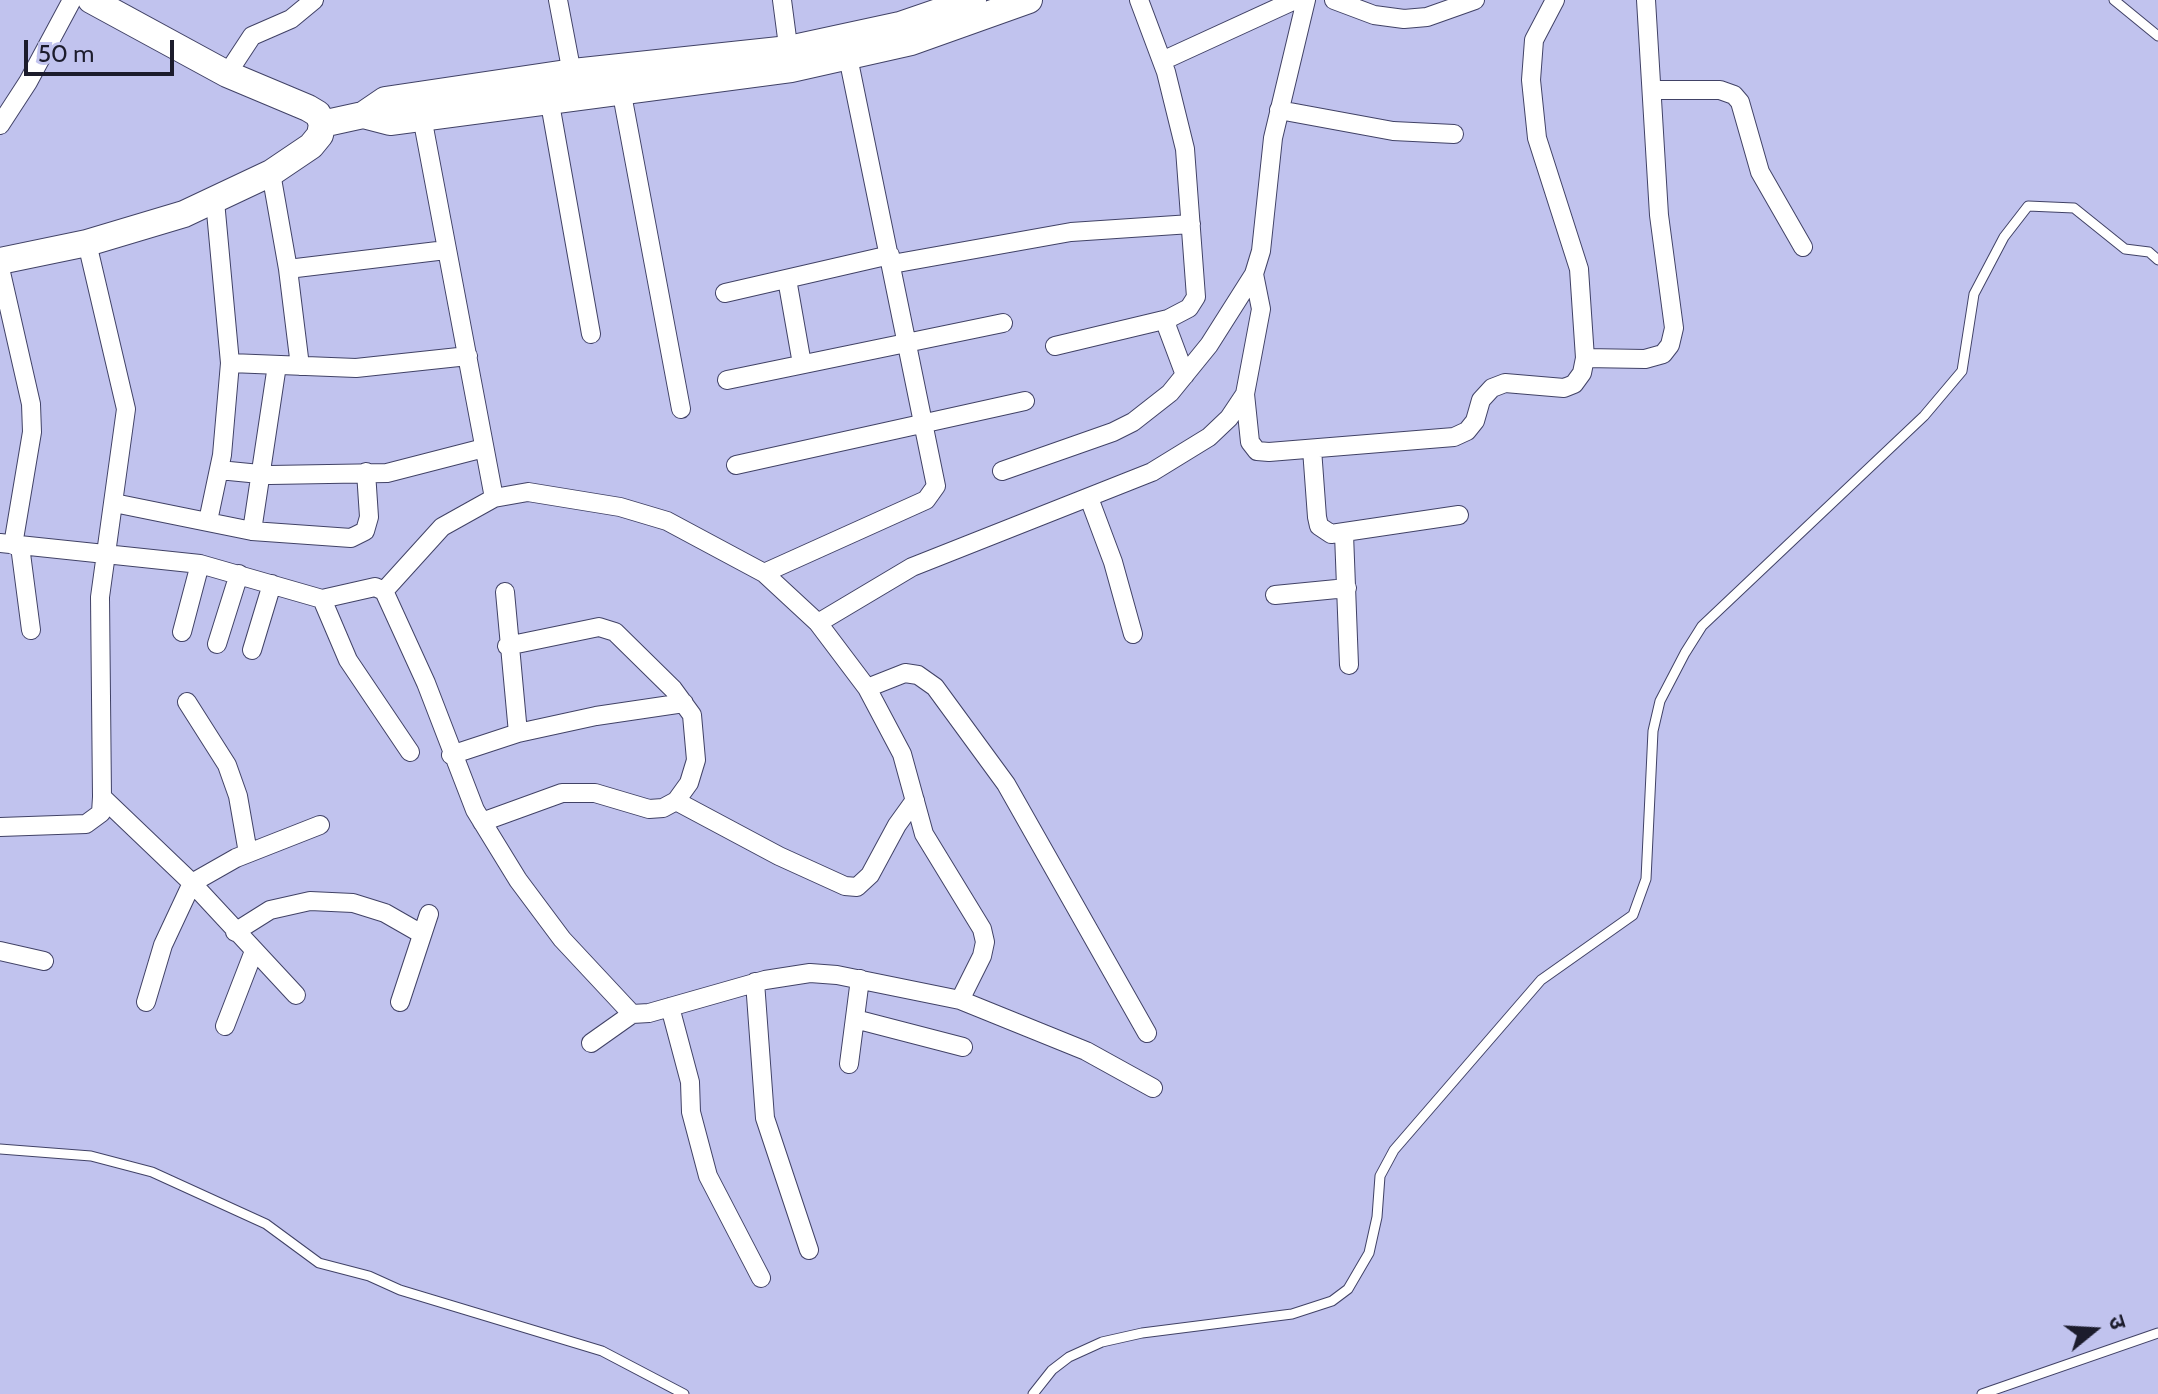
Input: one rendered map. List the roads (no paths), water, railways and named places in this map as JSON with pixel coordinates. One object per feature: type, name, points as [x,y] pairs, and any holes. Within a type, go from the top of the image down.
[{"type":"street","points":[[0,125],[28,82],[72,0]]},
{"type":"street","points":[[0,261],[87,243],[184,214],[215,201],[271,173],[311,146],[322,124],[318,114],[308,108],[227,74],[91,0]]},
{"type":"street","points":[[227,74],[252,36],[291,19],[314,0]]},
{"type":"street","points":[[558,0],[591,334]]},
{"type":"street","points":[[782,0],[790,59]]},
{"type":"street","points":[[363,115],[390,122],[565,88],[621,89],[790,59],[973,0]]},
{"type":"street","points":[[322,124],[363,115],[385,100],[565,88],[790,59],[848,57],[911,42],[1029,0]]},
{"type":"street","points":[[1055,346],[1168,319],[1189,308],[1196,297],[1185,149],[1162,61],[1139,0]]},
{"type":"street","points":[[1334,0],[1374,15],[1404,19],[1427,17],[1475,0]]},
{"type":"street","points":[[1254,274],[1261,309],[1245,394],[1246,429],[1257,451],[1454,437],[1467,431],[1475,421],[1481,400],[1492,388],[1505,383],[1564,388],[1574,384],[1582,373],[1585,358],[1579,269],[1537,138],[1531,80],[1534,40],[1555,0]]},
{"type":"street","points":[[1585,358],[1645,359],[1663,354],[1670,345],[1674,328],[1659,215],[1646,0]]},
{"type":"street","points":[[1162,61],[1301,2]]},
{"type":"street","points":[[1002,471],[1113,432],[1151,410],[1185,375],[1254,274],[1261,251],[1279,110],[1301,2]]},
{"type":"street","points":[[764,573],[926,500],[934,493],[936,486],[848,57]]},
{"type":"street","points":[[621,89],[681,409]]},
{"type":"street","points":[[1653,90],[1720,90],[1734,95],[1740,102],[1760,172],[1803,247]]},
{"type":"street","points":[[1279,110],[1393,131],[1454,134]]},
{"type":"street","points":[[422,117],[494,498]]},
{"type":"street","points":[[271,173],[288,269],[300,366]]},
{"type":"street","points":[[208,521],[219,470],[230,363],[215,201]]},
{"type":"street","points":[[725,293],[891,259],[1071,232],[1191,224]]},
{"type":"street","points":[[0,827],[86,824],[101,813],[100,597],[126,409],[87,243]]},
{"type":"street","points":[[288,269],[446,250]]},
{"type":"street","points":[[0,268],[31,404],[32,432],[11,544],[31,630]]},
{"type":"street","points":[[787,279],[802,364]]},
{"type":"street","points":[[1168,319],[1168,335],[1185,375]]},
{"type":"street","points":[[727,380],[1003,323]]},
{"type":"street","points":[[230,363],[356,368],[468,356]]},
{"type":"street","points":[[252,531],[277,365]]},
{"type":"street","points":[[818,623],[912,567],[1152,472],[1196,445],[1229,418],[1245,394]]},
{"type":"street","points":[[736,465],[1025,401]]},
{"type":"street","points":[[219,470],[260,474],[411,470],[484,448]]},
{"type":"street","points":[[1312,449],[1319,526],[1331,534],[1459,515]]},
{"type":"street","points":[[114,503],[252,531],[328,539],[359,536],[369,517],[366,472]]},
{"type":"street","points":[[384,591],[442,527],[494,498],[528,492],[620,507],[667,521],[764,573],[818,623],[867,688],[902,754],[924,834],[982,929],[985,942],[982,956],[960,1000]]},
{"type":"street","points":[[1089,498],[1113,562],[1133,634]]},
{"type":"street","points":[[1344,534],[1349,665]]},
{"type":"street","points":[[11,544],[105,551],[200,564],[322,599],[375,587],[384,591],[426,683],[451,755],[482,822],[562,939],[632,1014]]},
{"type":"street","points":[[182,632],[200,564]]},
{"type":"street","points":[[217,644],[239,574]]},
{"type":"street","points":[[252,650],[272,584]]},
{"type":"street","points":[[1275,595],[1347,588]]},
{"type":"street","points":[[505,592],[507,646],[518,733]]},
{"type":"street","points":[[322,599],[348,660],[410,752]]},
{"type":"street","points":[[482,822],[562,793],[595,793],[649,809],[663,808],[676,801],[689,783],[696,760],[692,715],[684,703],[607,628],[507,646]]},
{"type":"street","points":[[867,688],[905,673],[918,675],[935,687],[1006,784],[1147,1033]]},
{"type":"street","points":[[187,702],[227,765],[238,796],[248,853]]},
{"type":"street","points":[[451,755],[518,733],[596,716],[684,703]]},
{"type":"street","points":[[102,797],[192,883],[296,995]]},
{"type":"street","points":[[676,801],[779,856],[845,886],[857,887],[870,875],[897,825],[915,800]]},
{"type":"street","points":[[146,1002],[163,945],[192,883],[248,853],[320,825]]},
{"type":"street","points":[[235,932],[270,910],[310,901],[353,903],[385,913],[420,933]]},
{"type":"street","points":[[400,1002],[420,933],[429,914]]},
{"type":"street","points":[[0,951],[44,961]]},
{"type":"street","points":[[225,1026],[254,951]]},
{"type":"street","points":[[591,1043],[632,1014],[670,1007],[755,982],[810,973],[860,979],[960,1000],[1086,1051],[1153,1088]]},
{"type":"street","points":[[849,1064],[860,979]]},
{"type":"street","points":[[755,982],[765,1118],[809,1250]]},
{"type":"street","points":[[670,1007],[690,1082],[691,1112],[708,1176],[761,1278]]},
{"type":"street","points":[[855,1019],[963,1047]]},
{"type":"lane","points":[[2114,0],[2158,36]]},
{"type":"lane","points":[[1033,1394],[1052,1370],[1069,1357],[1102,1342],[1142,1333],[1292,1314],[1332,1301],[1348,1289],[1369,1253],[1380,1176],[1394,1150],[1534,986],[1633,915],[1646,879],[1653,731],[1660,701],[1685,653],[1702,626],[1924,416],[1962,371],[1974,294],[2004,237],[2028,206],[2074,208],[2125,249],[2149,252],[2158,260]]},
{"type":"lane","points":[[0,1149],[91,1156],[152,1172],[266,1224],[319,1263],[541,1329],[613,1355],[666,1389],[684,1394]]},
{"type":"lane","points":[[1982,1394],[2158,1333]]}]
